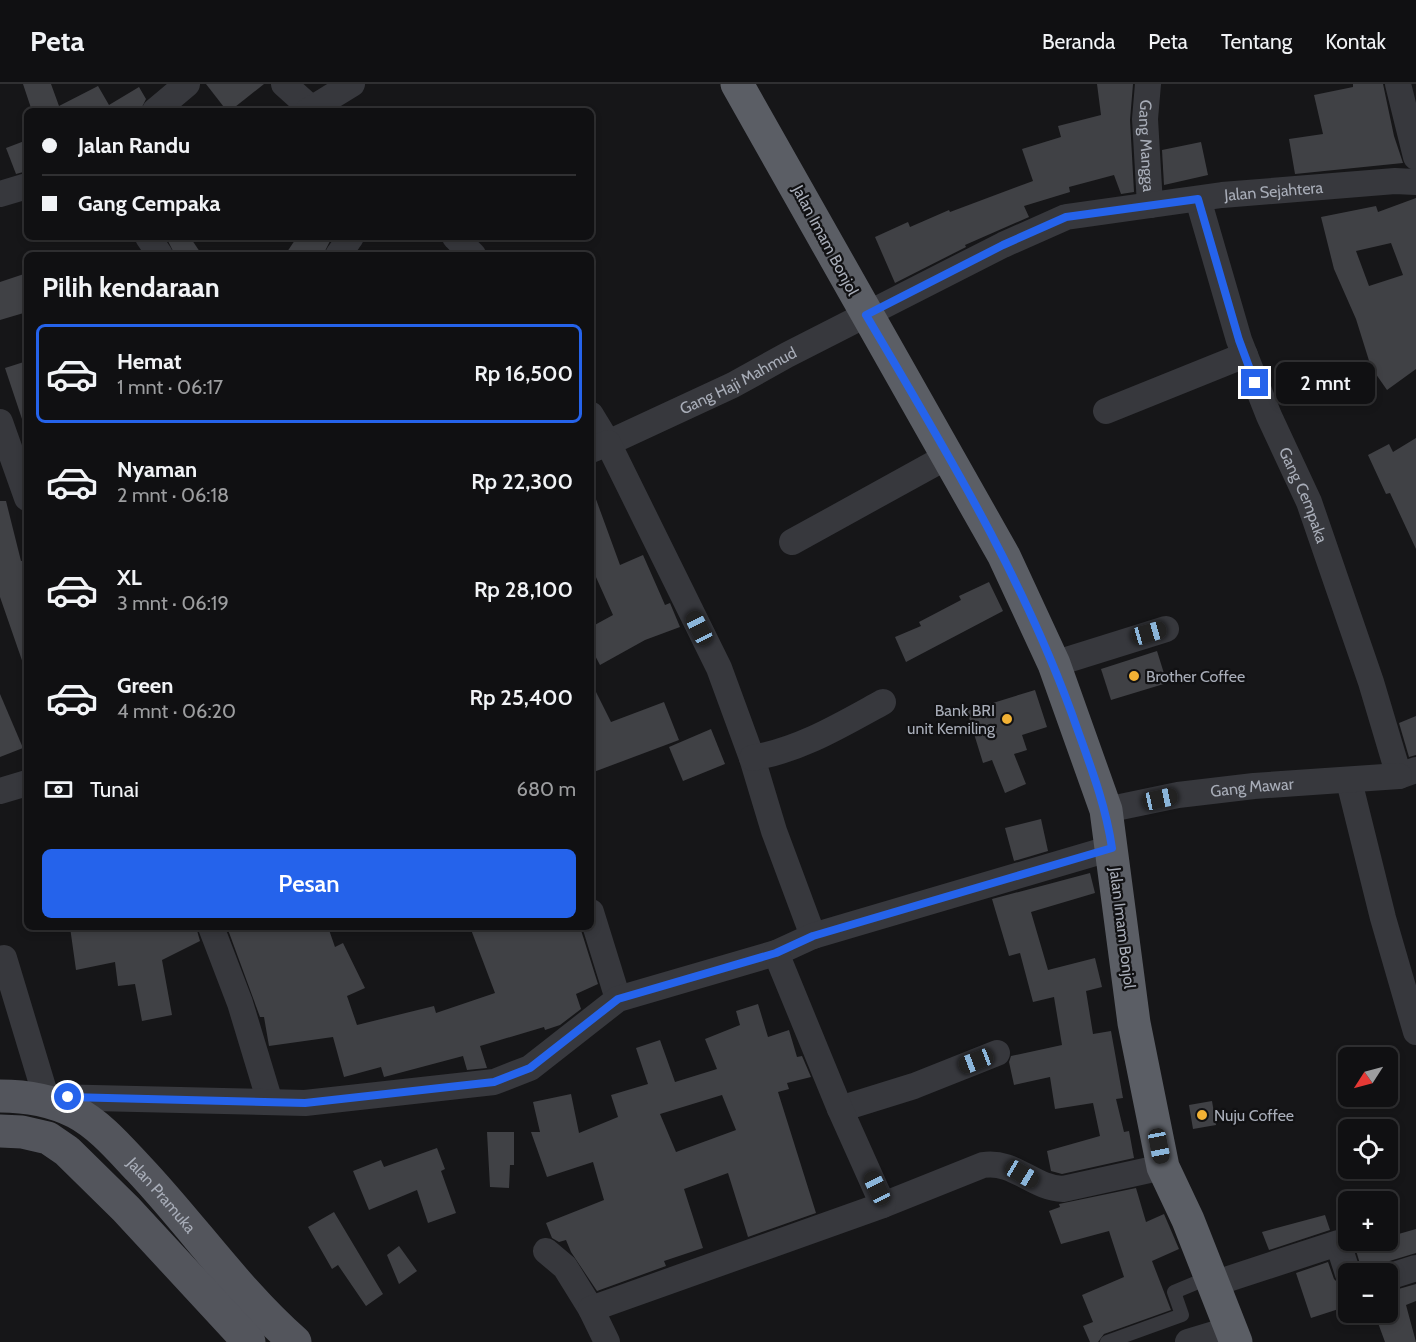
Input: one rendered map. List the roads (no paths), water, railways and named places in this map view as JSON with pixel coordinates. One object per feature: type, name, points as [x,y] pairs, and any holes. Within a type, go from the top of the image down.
[{"type":"highway","name":"Jalan Imam Bonjol","points":[[737,84],[789,172],[866,315],[1004,556],[1054,664],[1106,810],[1134,1023],[1163,1167],[1234,1335]]},
{"type":"main road","name":"Jalan Pramuka","points":[[25,1096],[74,1112],[94,1125],[175,1207],[243,1289],[295,1342]]},
{"type":"main road","points":[[0,1131],[22,1132],[48,1138],[67,1151],[126,1209],[216,1309],[249,1342]]},
{"type":"main road","points":[[216,1309],[243,1289]]},
{"type":"street","points":[[284,84],[309,108]]},
{"type":"street","points":[[314,108],[352,84]]},
{"type":"street","name":"Gang Mangga","points":[[1148,84],[1146,129],[1150,205]]},
{"type":"street","points":[[1398,84],[1416,157]]},
{"type":"street","name":"Jalan Sejahtera","points":[[866,315],[1003,245],[1066,217],[1198,199],[1395,181],[1416,182]]},
{"type":"street","points":[[0,194],[24,187]]},
{"type":"street","name":"Gang Cempaka","points":[[1198,199],[1245,355],[1309,502],[1371,682],[1408,773]]},
{"type":"street","points":[[458,240],[470,252]]},
{"type":"street","name":"Gang Haji Mahmud","points":[[599,446],[733,385],[866,315]]},
{"type":"street","points":[[1106,411],[1245,355]]},
{"type":"street","points":[[0,422],[24,488]]},
{"type":"street","points":[[594,427],[599,446],[720,668],[752,758],[774,831],[813,936]]},
{"type":"street","points":[[792,542],[948,456]]},
{"type":"street","points":[[1054,664],[1166,629]]},
{"type":"street","points":[[752,758],[777,754],[815,738],[883,702]]},
{"type":"street","name":"Gang Mawar","points":[[1106,810],[1189,794],[1254,786],[1349,781],[1408,773]]},
{"type":"street","points":[[1349,781],[1383,918],[1416,1032]]},
{"type":"street","points":[[0,791],[24,784]]},
{"type":"street","points":[[4,958],[25,1096],[305,1103],[494,1082],[530,1068],[618,999],[776,953],[813,936],[1112,848]]},
{"type":"street","points":[[594,922],[618,999]]},
{"type":"street","points":[[212,930],[240,1003],[270,1102]]},
{"type":"street","points":[[776,953],[840,1109],[883,1205]]},
{"type":"street","points":[[840,1109],[914,1086],[998,1053]]},
{"type":"street","points":[[591,1309],[883,1205],[983,1165],[996,1163],[1009,1167],[1035,1182],[1063,1189],[1163,1167]]},
{"type":"street","points":[[1211,1281],[1338,1243],[1344,1263]]},
{"type":"street","points":[[546,1251],[565,1267],[591,1309],[607,1342]]},
{"type":"street","points":[[1398,1274],[1416,1268]]},
{"type":"street","points":[[1188,1342],[1234,1335]]},
{"type":"lane","points":[[1107,1342],[1182,1315],[1174,1292],[1211,1281]]},
{"type":"place","name":"Brother Coffee","points":[[1134,676]]},
{"type":"place","name":"Bank BRI unit Kemiling","points":[[1007,719]]},
{"type":"place","name":"Nuju Coffee","points":[[1202,1115]]}]
